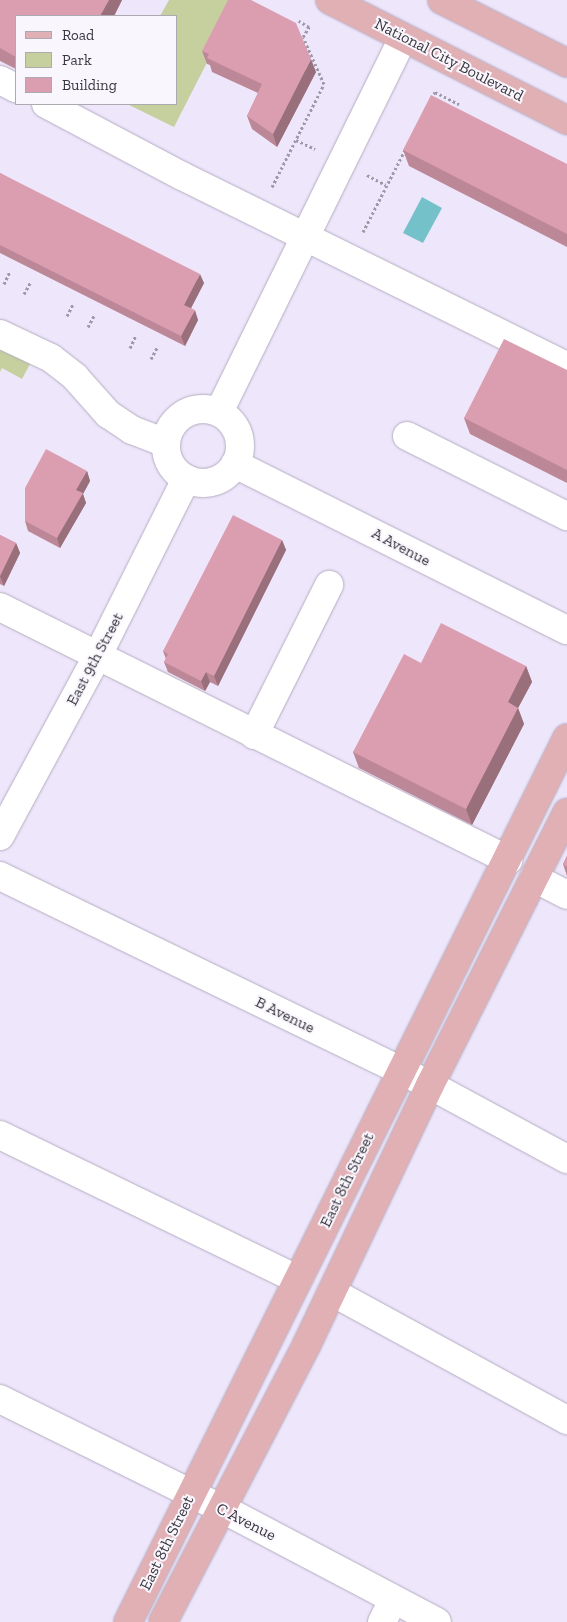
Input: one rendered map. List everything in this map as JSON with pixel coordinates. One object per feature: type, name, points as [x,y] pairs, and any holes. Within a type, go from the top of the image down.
[{"type":"main road","name":"National City Boulevard","points":[[330,0],[567,120]]},
{"type":"main road","points":[[442,0],[567,63]]},
{"type":"main road","name":"East 8th Street","points":[[128,1622],[567,738]]},
{"type":"main road","name":"East 8th Street","points":[[162,1622],[332,1292],[430,1085],[567,812]]},
{"type":"street","points":[[219,412],[307,237],[399,46]]},
{"type":"street","points":[[0,80],[15,88]]},
{"type":"street","points":[[48,105],[307,237],[567,366]]},
{"type":"street","points":[[0,334],[51,358],[75,377],[108,414],[132,430],[166,443]]},
{"type":"street","points":[[202,409],[219,412],[236,429],[239,452],[235,464],[228,473],[208,483],[186,479],[170,464],[166,443],[169,432],[184,414],[202,409]]},
{"type":"street","points":[[408,436],[567,516]]},
{"type":"street","name":"A Avenue","points":[[235,464],[567,630]]},
{"type":"street","name":"East 9th Street","points":[[0,836],[98,655],[186,479]]},
{"type":"street","points":[[254,735],[329,585]]},
{"type":"street","points":[[0,607],[508,860]]},
{"type":"street","name":"B Avenue","points":[[0,876],[430,1085],[567,1159]]},
{"type":"street","points":[[534,878],[567,895]]},
{"type":"street","points":[[0,1135],[298,1280]]},
{"type":"street","points":[[332,1292],[567,1420]]},
{"type":"street","name":"C Avenue","points":[[0,1398],[220,1508],[388,1611],[436,1622]]},
{"type":"path","points":[[268,197],[324,84],[303,37],[309,27],[299,20]]},
{"type":"path","points":[[430,100],[435,92],[459,104]]},
{"type":"path","points":[[359,242],[408,143]]},
{"type":"path","points":[[4,284],[10,271]]},
{"type":"path","points":[[24,294],[30,283]]},
{"type":"path","points":[[67,316],[73,304]]},
{"type":"path","points":[[88,327],[95,314]]},
{"type":"path","points":[[130,348],[136,335]]},
{"type":"path","points":[[151,359],[158,346]]},
{"type":"green space","points":[[169,0],[239,0],[174,127],[129,105],[178,105],[178,15],[161,15]]},
{"type":"green space","points":[[0,347],[30,364],[22,379],[2,368],[0,372]]},
{"type":"water","points":[[422,197],[442,208],[423,243],[403,233]]},
{"type":"building","points":[[0,0],[109,0],[101,15],[15,15],[15,56],[0,48]]},
{"type":"building","points":[[228,0],[251,0],[296,23],[311,59],[273,134],[247,116],[262,84],[207,58],[209,54],[202,51]]},
{"type":"building","points":[[431,95],[567,164],[567,234],[403,150]]},
{"type":"building","points":[[0,173],[200,274],[184,305],[195,310],[181,336],[0,245]]},
{"type":"building","points":[[504,339],[567,370],[567,470],[464,418]]},
{"type":"building","points":[[46,449],[87,471],[76,490],[83,493],[57,538],[25,521],[25,488]]},
{"type":"building","points":[[233,515],[282,540],[214,676],[206,672],[201,681],[164,662],[168,654],[163,651]]},
{"type":"building","points":[[0,535],[16,543],[0,576]]},
{"type":"building","points":[[441,623],[526,666],[508,702],[518,708],[466,809],[353,752],[404,654],[421,663]]},
{"type":"building","points":[[567,856],[567,867],[563,864]]}]
